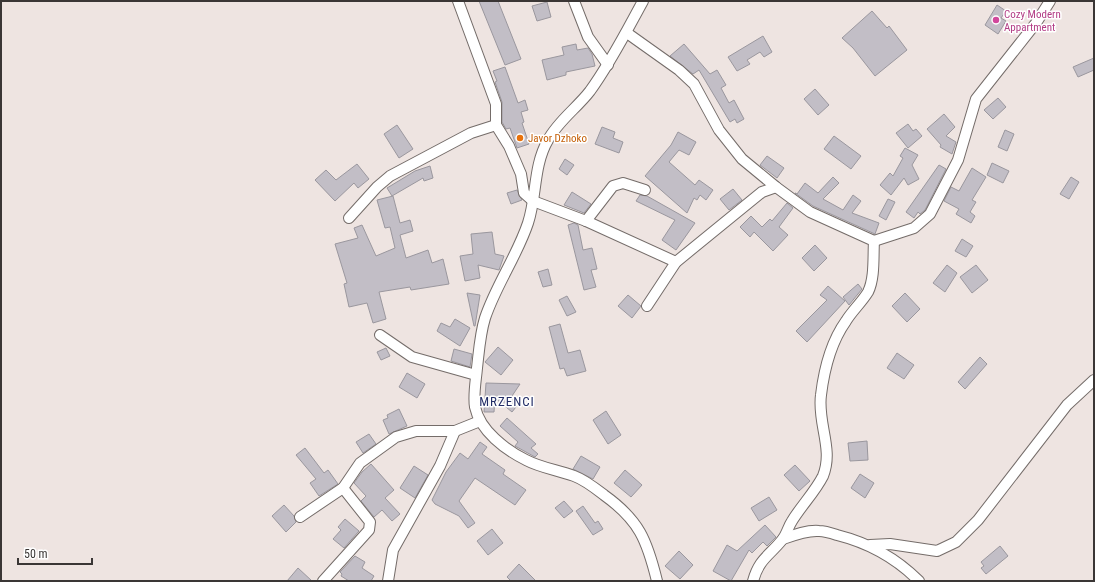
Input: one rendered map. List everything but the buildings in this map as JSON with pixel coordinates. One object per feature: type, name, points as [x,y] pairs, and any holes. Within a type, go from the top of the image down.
[{"type":"street","points":[[458,1],[496,104],[496,126],[509,146],[521,174],[524,193],[533,201],[586,221],[676,262]]},
{"type":"street","points":[[574,1],[588,37],[608,65]]},
{"type":"street","points":[[643,1],[627,33],[608,65],[583,100],[548,138],[543,149],[536,173],[533,201],[528,223],[485,318],[481,335],[476,375],[475,407],[480,421],[490,433],[511,452],[528,461],[574,476],[585,482],[629,515],[639,528],[657,581]]},
{"type":"street","points":[[627,33],[679,70],[694,84],[719,130],[742,159],[810,212],[874,241],[914,228],[930,214],[958,160],[976,99],[1036,23],[1050,1]]},
{"type":"street","points":[[349,218],[377,187],[390,176],[471,133],[496,126]]},
{"type":"street","points":[[586,221],[613,186],[623,183],[645,190]]},
{"type":"street","points":[[647,306],[676,262],[756,196],[776,187]]},
{"type":"street","points":[[754,581],[756,569],[783,539],[791,522],[822,478],[827,466],[827,448],[820,409],[827,364],[838,333],[868,291],[872,277],[874,241]]},
{"type":"street","points":[[380,335],[412,357],[476,375]]},
{"type":"street","points":[[870,545],[890,544],[937,551],[956,542],[978,520],[1067,405],[1094,380]]},
{"type":"street","points":[[300,517],[343,488],[360,463],[396,437],[416,431],[455,431],[480,421]]},
{"type":"street","points":[[388,581],[393,550],[440,466],[455,431]]},
{"type":"street","points":[[323,581],[369,530],[370,522],[343,488]]},
{"type":"street","points":[[783,539],[818,530],[870,545],[892,558],[919,581]]},
{"type":"place","name":"Cozy Modern Appartment","points":[[996,20]]},
{"type":"place","name":"Javor Dzhoko","points":[[520,138]]},
{"type":"district","name":"MRZENCI","points":[[507,401]]}]
